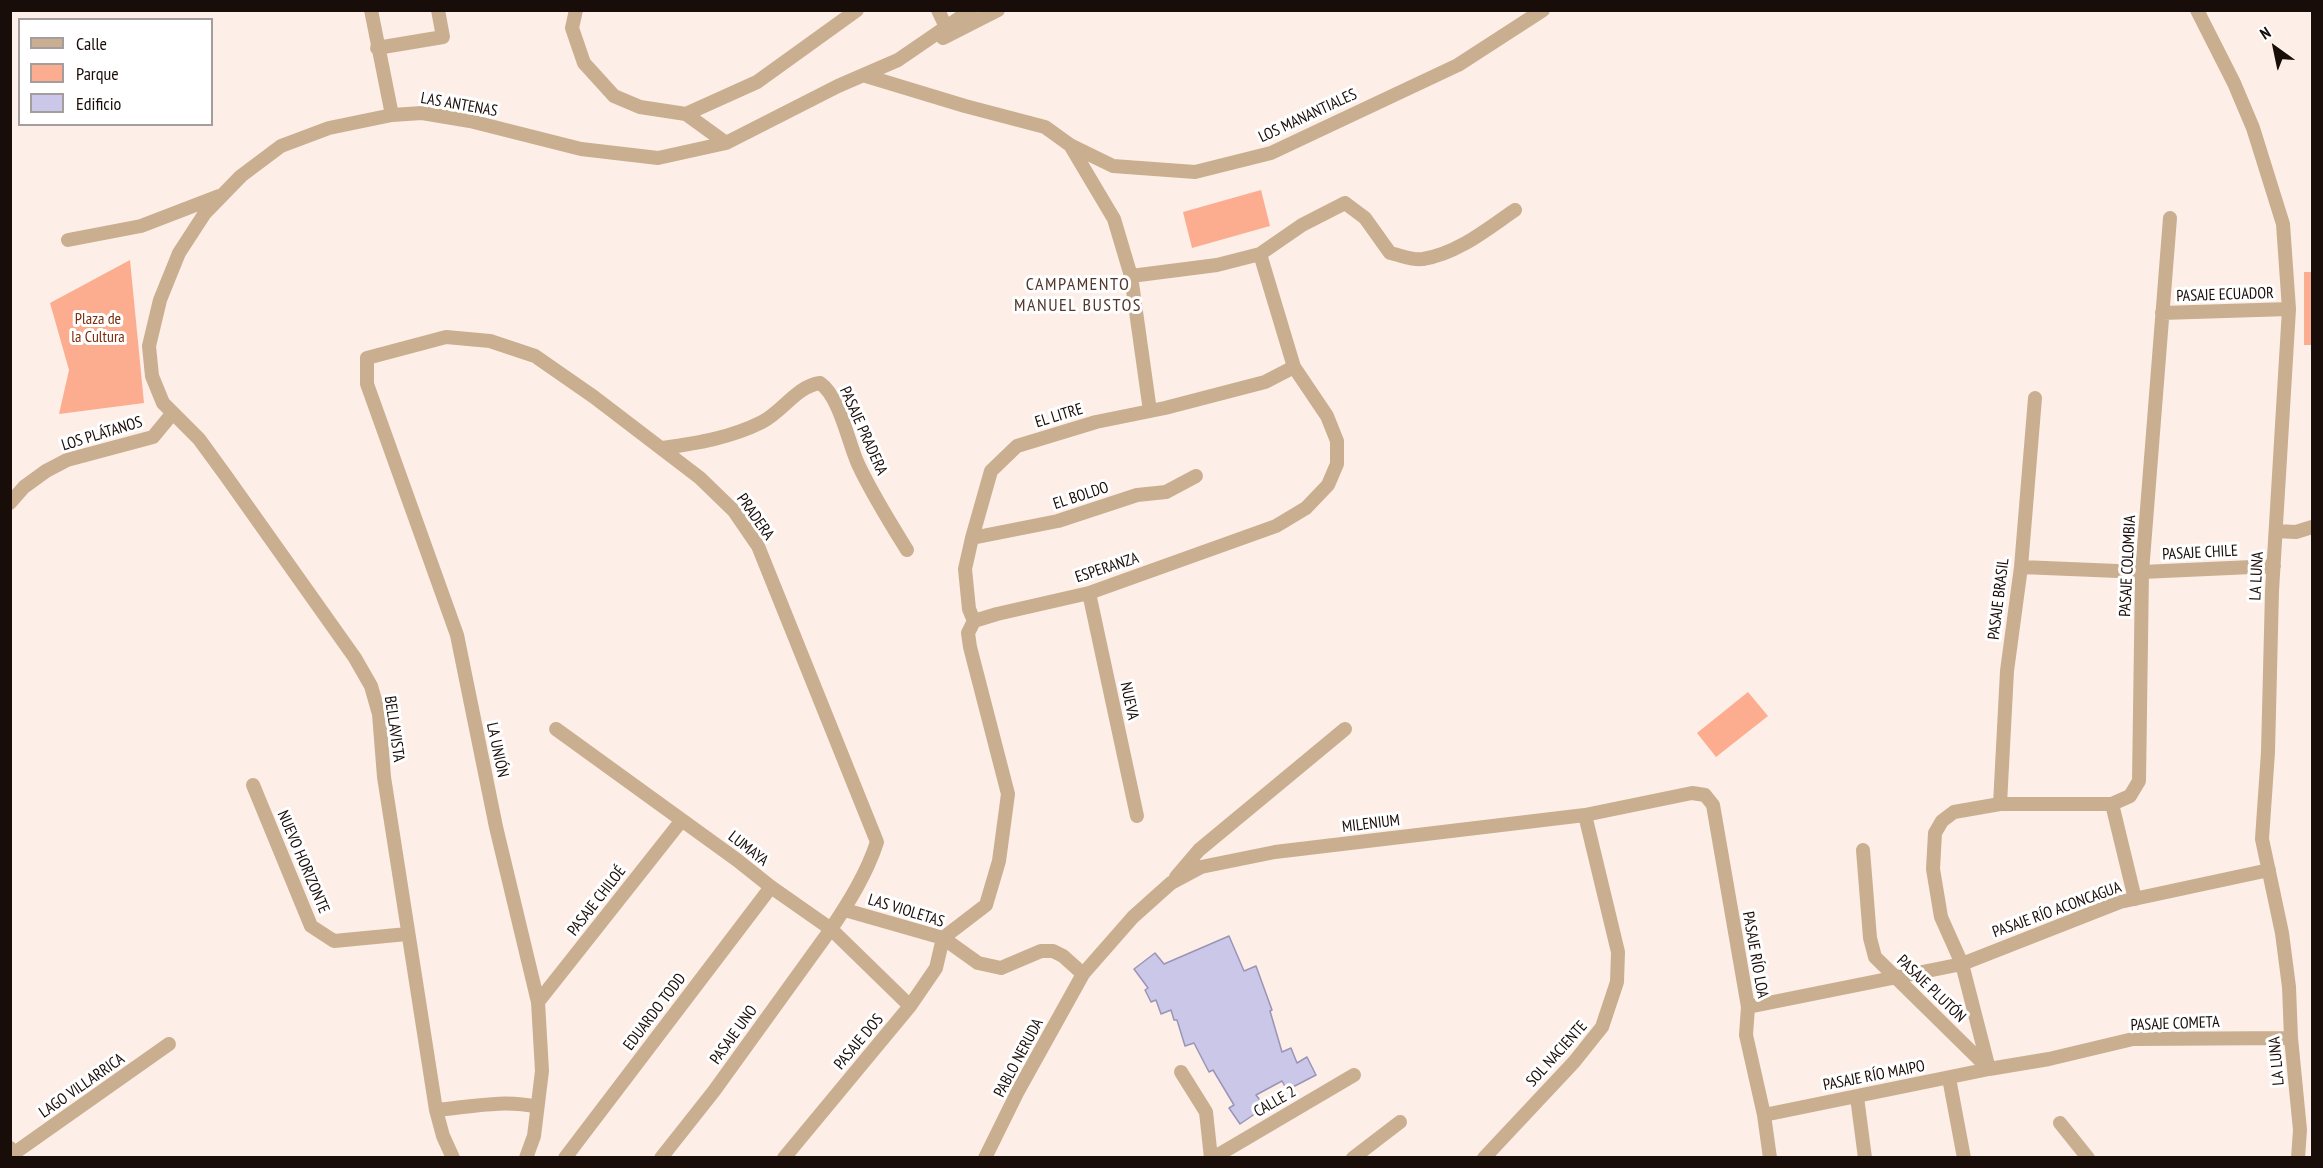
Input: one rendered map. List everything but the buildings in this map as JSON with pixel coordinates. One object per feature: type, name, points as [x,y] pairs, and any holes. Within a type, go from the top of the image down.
[{"type":"street","points":[[371,10],[392,115]]},
{"type":"street","points":[[377,48],[443,37],[438,10]]},
{"type":"street","points":[[576,10],[572,28],[584,63],[614,96],[640,107],[686,114],[726,142]]},
{"type":"street","points":[[686,114],[757,82],[857,10]]},
{"type":"street","points":[[938,10],[946,27]]},
{"type":"street","name":"LAS ANTENAS","points":[[898,60],[970,10]]},
{"type":"street","name":"LAS ANTENAS","points":[[172,414],[163,403],[152,376],[149,346],[160,300],[179,253],[205,213],[241,176],[281,146],[329,128],[392,115],[422,112],[470,121],[581,149],[658,158],[726,142],[998,10]]},
{"type":"street","name":"LOS MANANTIALES","points":[[866,76],[964,106],[1045,127],[1070,145],[1113,166],[1195,172],[1271,153],[1458,65],[1543,10]]},
{"type":"street","name":"LA LUNA","points":[[2197,10],[2234,83],[2253,128],[2283,224],[2289,309],[2274,566],[2268,752],[2262,839],[2282,933],[2289,987],[2291,1038],[2300,1130],[2298,1158]]},
{"type":"street","points":[[1070,145],[1114,219],[1131,276],[1150,411]]},
{"type":"street","points":[[68,240],[141,226],[224,194]]},
{"type":"street","points":[[1131,276],[1217,264],[1260,254],[1302,225],[1345,203],[1365,218],[1390,253],[1420,260],[1446,253],[1477,236],[1515,210]]},
{"type":"street","name":"PASAJE COLOMBIA","points":[[2112,804],[2130,796],[2139,781],[2142,572],[2170,218]]},
{"type":"street","name":"ESPERANZA","points":[[974,621],[1089,592],[1276,526],[1306,508],[1328,485],[1337,464],[1337,441],[1327,416],[1294,367],[1260,254]]},
{"type":"street","name":"PASAJE ECUADOR","points":[[2162,314],[2289,309]]},
{"type":"street","name":"PRADERA","points":[[367,358],[446,337],[490,341],[535,356],[663,448],[700,478],[734,511],[758,546],[877,842],[872,858],[831,929]]},
{"type":"street","name":"LA UNIÓN","points":[[367,358],[367,384],[457,635],[496,827],[538,1002],[542,1071],[534,1136],[526,1158]]},
{"type":"street","name":"EL LITRE","points":[[974,621],[969,609],[965,568],[972,538],[991,471],[1017,446],[1096,422],[1265,382],[1294,367]]},
{"type":"street","name":"PASAJE PRADERA","points":[[663,448],[734,435],[765,421],[808,387],[820,383],[828,391],[841,417],[857,461],[877,501],[907,549]]},
{"type":"street","name":"PASAJE BRASIL","points":[[2000,804],[2007,672],[2020,567],[2035,398]]},
{"type":"street","name":"LOS PLÁTANOS","points":[[10,503],[24,487],[46,471],[67,460],[153,437],[172,414]]},
{"type":"street","name":"BELLAVISTA","points":[[172,414],[198,439],[226,476],[355,658],[371,686],[378,714],[384,777],[436,1110],[443,1137],[453,1158]]},
{"type":"street","name":"EL BOLDO","points":[[972,538],[1058,521],[1137,495],[1166,492],[1196,476]]},
{"type":"street","points":[[2276,531],[2296,532],[2313,527]]},
{"type":"street","name":"PASAJE CHILE","points":[[2020,567],[2142,572],[2274,566]]},
{"type":"street","name":"NUEVA","points":[[1089,592],[1137,816]]},
{"type":"street","points":[[943,938],[986,905],[999,861],[1008,794],[970,647],[969,633],[974,621]]},
{"type":"street","name":"LUMAYA","points":[[556,729],[831,929],[910,1006]]},
{"type":"street","points":[[1171,883],[1199,850],[1345,729]]},
{"type":"street","name":"NUEVO HORIZONTE","points":[[253,785],[310,926],[334,941],[407,934]]},
{"type":"street","name":"MILENIUM","points":[[1083,974],[1134,917],[1171,883],[1201,867],[1275,852],[1585,815],[1692,794],[1705,795]]},
{"type":"street","name":"PASAJE RÍO LOA","points":[[1705,795],[1713,805],[1748,1007],[1746,1035],[1764,1115],[1770,1158]]},
{"type":"street","points":[[1989,1069],[1962,964],[1941,917],[1933,869],[1935,833],[1942,821],[1954,812],[2000,804],[2112,804],[2135,899]]},
{"type":"street","name":"SOL NACIENTE","points":[[1484,1158],[1574,1062],[1602,1028],[1617,982],[1618,952],[1585,815]]},
{"type":"street","name":"PASAJE CHILOÉ","points":[[538,1002],[682,820]]},
{"type":"street","name":"PASAJE PLUTÓN","points":[[1863,850],[1870,938],[1875,957],[1989,1069]]},
{"type":"street","name":"PASAJE RÍO ACONCAGUA","points":[[1748,1007],[1962,964],[2120,902],[2269,870]]},
{"type":"street","name":"EDUARDO TODD","points":[[565,1158],[771,887]]},
{"type":"street","name":"LAS VIOLETAS","points":[[844,910],[943,938],[978,963],[1001,968],[1041,951],[1053,951],[1063,956],[1083,974]]},
{"type":"street","name":"PASAJE UNO","points":[[661,1158],[714,1091],[831,929]]},
{"type":"street","name":"PASAJE DOS","points":[[784,1158],[910,1006],[936,968],[943,938]]},
{"type":"street","name":"PABLO NERUDA","points":[[985,1158],[1018,1091],[1083,974]]},
{"type":"street","name":"PASAJE COMETA","points":[[1989,1069],[2049,1059],[2133,1039],[2291,1038]]},
{"type":"street","name":"LAGO VILLARRICA","points":[[12,1151],[169,1044]]},
{"type":"street","name":"PASAJE RÍO MAIPO","points":[[1764,1115],[1989,1069]]},
{"type":"street","points":[[1181,1072],[1206,1112],[1212,1158]]},
{"type":"street","name":"CALLE 2","points":[[1212,1158],[1354,1075]]},
{"type":"street","points":[[1949,1078],[1964,1158]]},
{"type":"street","points":[[1857,1097],[1865,1158]]},
{"type":"street","points":[[436,1110],[501,1103],[520,1103],[537,1107]]},
{"type":"street","points":[[1353,1158],[1400,1122]]},
{"type":"street","points":[[2060,1123],[2088,1158]]},
{"type":"green space","points":[[1261,190],[1270,226],[1192,248],[1183,212]]},
{"type":"green space","name":"Plaza de la Cultura","points":[[130,260],[144,403],[59,414],[69,370],[50,303]]},
{"type":"green space","points":[[2304,272],[2312,272],[2312,345],[2304,345]]},
{"type":"green space","points":[[1748,692],[1768,716],[1716,757],[1697,733]]},
{"type":"district","name":"CAMPAMENTO MANUEL BUSTOS","points":[[1078,295]]}]
